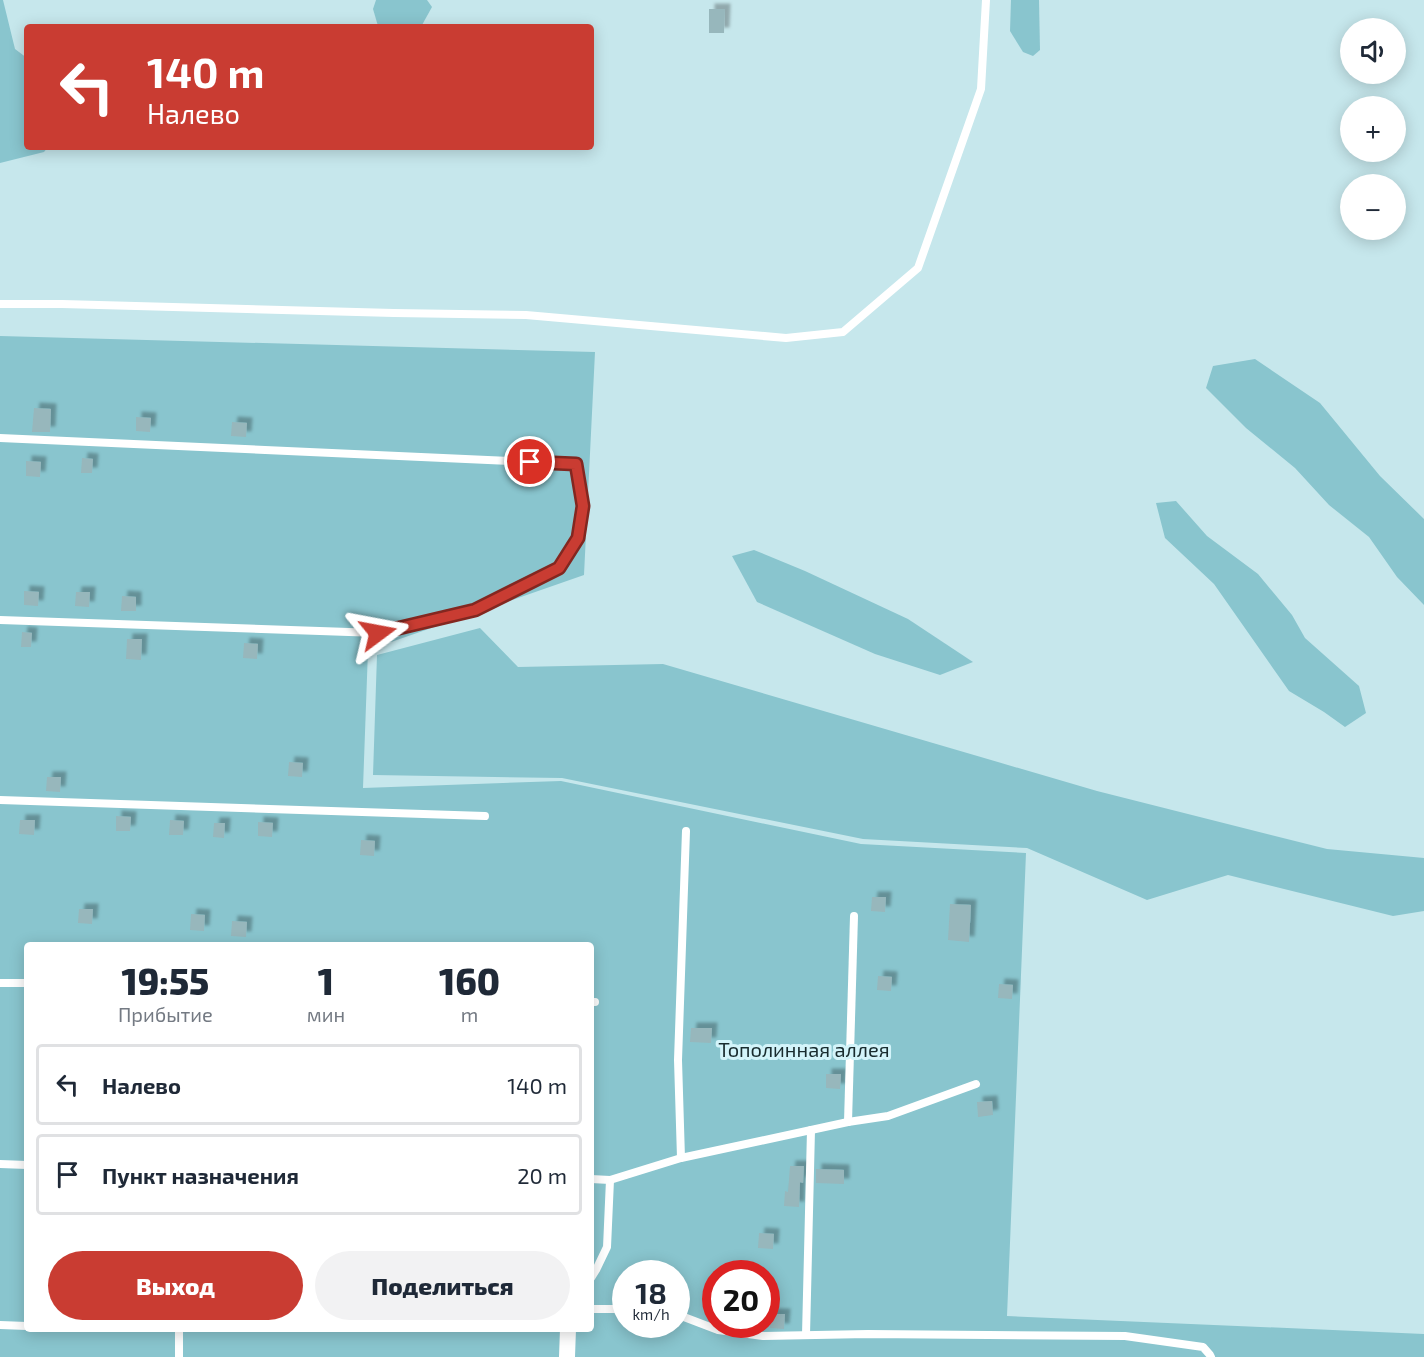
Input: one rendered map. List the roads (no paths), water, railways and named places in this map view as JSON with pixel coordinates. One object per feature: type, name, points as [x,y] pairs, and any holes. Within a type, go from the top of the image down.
[{"type":"street","points":[[567,1357],[568,1332]]},
{"type":"lane","points":[[0,304],[526,315],[786,338],[843,332],[918,268],[981,89],[986,0]]},
{"type":"lane","points":[[0,438],[576,464],[583,506],[578,538],[559,568],[475,610],[378,633],[0,620]]},
{"type":"lane","points":[[0,800],[485,816]]},
{"type":"lane","points":[[681,1158],[678,1060],[686,831]]},
{"type":"lane","points":[[848,1122],[854,916]]},
{"type":"lane","points":[[0,983],[24,984]]},
{"type":"lane","points":[[594,1179],[609,1180],[681,1158],[848,1122],[888,1116],[976,1084]]},
{"type":"lane","points":[[806,1335],[812,1130]]},
{"type":"lane","points":[[0,1164],[24,1165]]},
{"type":"lane","points":[[594,1273],[607,1247],[609,1180]]},
{"type":"lane","points":[[594,1310],[612,1309]]},
{"type":"lane","points":[[690,1319],[718,1330],[763,1336],[868,1334],[1125,1336],[1203,1347],[1211,1357]]},
{"type":"lane","points":[[0,1325],[24,1326]]},
{"type":"lane","points":[[179,1332],[179,1357]]},
{"type":"park label","name":"Тополинная аллея","points":[[804,1050]]}]
